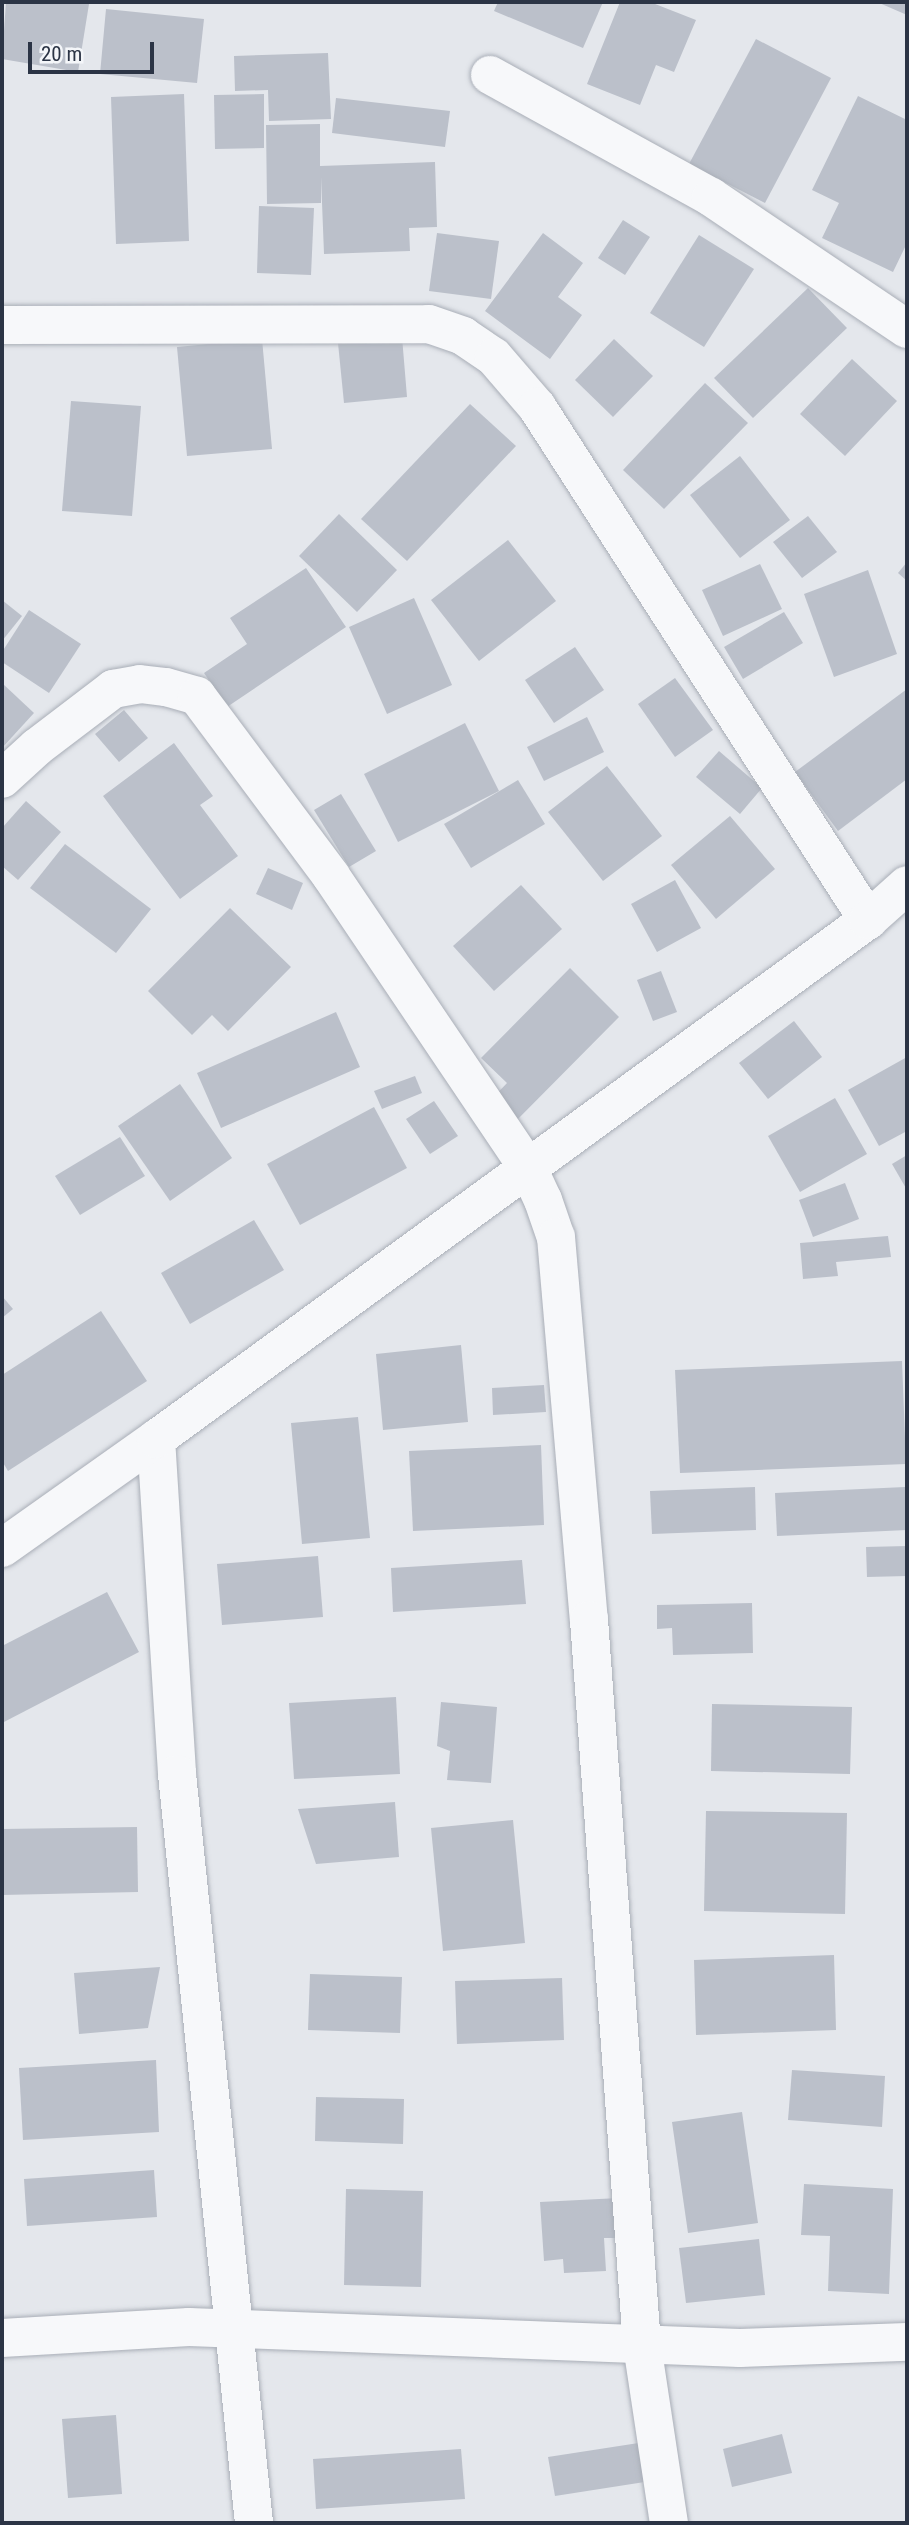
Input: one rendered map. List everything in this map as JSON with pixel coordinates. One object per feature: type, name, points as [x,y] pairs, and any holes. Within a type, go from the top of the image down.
[{"type":"street","points":[[490,75],[711,197],[907,329]]},
{"type":"street","points":[[2,325],[429,324],[463,336],[474,343],[494,357],[537,407],[868,920]]},
{"type":"street","points":[[2,779],[37,747],[113,689],[140,684],[166,687],[197,696],[331,876],[528,1168],[543,1199],[556,1237],[589,1619],[642,2345],[669,2523]]},
{"type":"street","points":[[3,1545],[156,1439],[868,920],[907,885]]},
{"type":"street","points":[[156,1439],[177,1773],[254,2523]]},
{"type":"street","points":[[2,2338],[189,2327],[740,2348],[907,2342]]},
{"type":"building","points":[[6,2],[89,4],[78,72],[2,59]]},
{"type":"building","points":[[498,2],[603,2],[583,48],[494,11]]},
{"type":"building","points":[[620,2],[650,2],[696,20],[674,72],[656,65],[640,105],[587,84]]},
{"type":"building","points":[[877,2],[907,2],[907,15]]},
{"type":"building","points":[[106,9],[204,19],[197,83],[100,74]]},
{"type":"building","points":[[756,39],[831,78],[765,203],[689,164]]},
{"type":"building","points":[[328,53],[331,119],[269,121],[268,90],[235,91],[234,56]]},
{"type":"building","points":[[184,94],[189,241],[116,244],[111,97]]},
{"type":"building","points":[[264,94],[264,148],[215,149],[214,95]]},
{"type":"building","points":[[858,96],[907,120],[907,243],[893,272],[822,238],[839,203],[812,190]]},
{"type":"building","points":[[336,98],[450,111],[445,147],[332,133]]},
{"type":"building","points":[[320,124],[320,166],[435,162],[437,227],[409,228],[410,251],[324,254],[321,177],[321,203],[267,204],[266,125]]},
{"type":"building","points":[[259,206],[314,208],[311,275],[257,273]]},
{"type":"building","points":[[623,220],[650,237],[625,275],[598,258]]},
{"type":"building","points":[[437,233],[499,241],[491,299],[429,291]]},
{"type":"building","points":[[543,233],[583,263],[558,297],[582,315],[550,359],[485,311]]},
{"type":"building","points":[[699,235],[754,269],[704,347],[650,313]]},
{"type":"building","points":[[808,288],[847,328],[753,418],[714,378]]},
{"type":"building","points":[[402,337],[407,397],[344,403],[338,343]]},
{"type":"building","points":[[262,339],[272,449],[187,456],[177,347]]},
{"type":"building","points":[[614,339],[653,376],[613,417],[575,380]]},
{"type":"building","points":[[852,359],[897,401],[845,456],[800,414]]},
{"type":"building","points":[[705,383],[748,423],[664,509],[623,470]]},
{"type":"building","points":[[71,401],[141,406],[132,516],[62,511]]},
{"type":"building","points":[[470,404],[516,446],[407,561],[361,519]]},
{"type":"building","points":[[740,456],[790,520],[740,558],[690,495]]},
{"type":"building","points":[[339,514],[397,570],[357,612],[299,556]]},
{"type":"building","points":[[808,516],[837,552],[802,578],[773,542]]},
{"type":"building","points":[[508,540],[556,601],[479,661],[431,600]]},
{"type":"building","points":[[907,562],[907,581],[898,573]]},
{"type":"building","points":[[760,564],[782,609],[723,636],[702,590]]},
{"type":"building","points":[[306,568],[346,627],[227,707],[204,673],[247,644],[230,618]]},
{"type":"building","points":[[868,570],[897,654],[834,677],[804,594]]},
{"type":"building","points":[[414,598],[452,685],[387,714],[349,627]]},
{"type":"building","points":[[2,600],[22,616],[2,641]]},
{"type":"building","points":[[29,610],[81,644],[49,693],[2,662],[2,652]]},
{"type":"building","points":[[784,612],[803,643],[743,679],[724,647]]},
{"type":"building","points":[[575,647],[604,690],[554,723],[525,680]]},
{"type":"building","points":[[675,678],[713,730],[675,757],[638,704]]},
{"type":"building","points":[[2,683],[34,713],[2,748]]},
{"type":"building","points":[[907,689],[907,779],[838,831],[795,772]]},
{"type":"building","points":[[124,710],[148,738],[119,762],[95,734]]},
{"type":"building","points":[[587,717],[604,752],[544,781],[527,747]]},
{"type":"building","points":[[465,723],[499,791],[398,842],[364,774]]},
{"type":"building","points":[[174,743],[213,796],[200,805],[238,856],[180,899],[103,796]]},
{"type":"building","points":[[719,751],[762,788],[740,814],[696,777]]},
{"type":"building","points":[[607,766],[662,836],[603,881],[548,812]]},
{"type":"building","points":[[518,780],[545,824],[471,868],[444,824]]},
{"type":"building","points":[[341,794],[376,851],[349,867],[314,810]]},
{"type":"building","points":[[26,801],[61,832],[18,880],[2,866],[2,828]]},
{"type":"building","points":[[730,816],[775,869],[716,919],[671,865]]},
{"type":"building","points":[[65,844],[151,909],[116,953],[30,888]]},
{"type":"building","points":[[268,868],[303,883],[292,910],[256,894]]},
{"type":"building","points":[[675,880],[701,928],[657,952],[631,904]]},
{"type":"building","points":[[521,885],[562,929],[494,991],[453,946]]},
{"type":"building","points":[[230,908],[291,967],[228,1031],[212,1015],[192,1035],[148,991]]},
{"type":"building","points":[[570,968],[619,1017],[511,1126],[488,1103],[507,1083],[481,1058]]},
{"type":"building","points":[[661,971],[677,1012],[653,1021],[637,980]]},
{"type":"building","points":[[336,1012],[360,1067],[221,1128],[197,1073]]},
{"type":"building","points":[[794,1021],[822,1057],[768,1099],[739,1063]]},
{"type":"building","points":[[907,1057],[907,1131],[879,1146],[848,1090]]},
{"type":"building","points":[[415,1076],[422,1093],[382,1109],[374,1091]]},
{"type":"building","points":[[180,1084],[232,1158],[170,1201],[118,1126]]},
{"type":"building","points":[[835,1098],[867,1154],[800,1192],[768,1136]]},
{"type":"building","points":[[434,1101],[458,1136],[430,1154],[406,1119]]},
{"type":"building","points":[[374,1107],[407,1168],[300,1225],[267,1164]]},
{"type":"building","points":[[120,1137],[145,1176],[80,1215],[55,1176]]},
{"type":"building","points":[[907,1155],[907,1190],[892,1164]]},
{"type":"building","points":[[845,1183],[859,1219],[813,1237],[799,1200]]},
{"type":"building","points":[[254,1220],[284,1270],[190,1324],[161,1273]]},
{"type":"building","points":[[888,1236],[891,1257],[836,1262],[838,1276],[803,1279],[800,1243]]},
{"type":"building","points":[[2,1296],[13,1309],[2,1318]]},
{"type":"building","points":[[101,1311],[147,1381],[8,1471],[2,1461],[2,1375]]},
{"type":"building","points":[[461,1345],[468,1422],[383,1430],[376,1354]]},
{"type":"building","points":[[902,1361],[906,1464],[680,1473],[675,1370]]},
{"type":"building","points":[[544,1385],[546,1412],[493,1415],[492,1388]]},
{"type":"building","points":[[358,1417],[370,1538],[302,1544],[291,1423]]},
{"type":"building","points":[[541,1445],[544,1525],[413,1531],[409,1451]]},
{"type":"building","points":[[755,1487],[756,1530],[652,1534],[650,1491]]},
{"type":"building","points":[[905,1487],[907,1530],[777,1536],[775,1493]]},
{"type":"building","points":[[907,1546],[907,1576],[867,1577],[866,1547]]},
{"type":"building","points":[[318,1556],[323,1617],[222,1625],[217,1564]]},
{"type":"building","points":[[522,1560],[526,1604],[393,1612],[391,1568]]},
{"type":"building","points":[[107,1592],[139,1652],[2,1723],[2,1646]]},
{"type":"building","points":[[752,1603],[753,1653],[673,1655],[672,1628],[657,1629],[657,1605]]},
{"type":"building","points":[[396,1697],[400,1774],[294,1779],[289,1703]]},
{"type":"building","points":[[441,1702],[497,1707],[491,1783],[447,1780],[450,1751],[437,1746]]},
{"type":"building","points":[[712,1704],[852,1707],[850,1774],[711,1771]]},
{"type":"building","points":[[395,1802],[399,1857],[316,1864],[298,1809]]},
{"type":"building","points":[[706,1811],[847,1813],[845,1914],[704,1911]]},
{"type":"building","points":[[513,1820],[525,1943],[443,1951],[431,1828]]},
{"type":"building","points":[[137,1827],[138,1892],[2,1895],[2,1829]]},
{"type":"building","points":[[834,1955],[836,2030],[696,2035],[694,1960]]},
{"type":"building","points":[[160,1967],[148,2028],[79,2034],[74,1973]]},
{"type":"building","points":[[310,1974],[402,1977],[400,2033],[308,2030]]},
{"type":"building","points":[[562,1978],[564,2040],[457,2044],[455,1981]]},
{"type":"building","points":[[156,2060],[159,2132],[23,2140],[19,2068]]},
{"type":"building","points":[[792,2070],[885,2076],[882,2127],[788,2120]]},
{"type":"building","points":[[316,2097],[404,2099],[403,2144],[315,2141]]},
{"type":"building","points":[[742,2112],[758,2223],[688,2233],[672,2122]]},
{"type":"building","points":[[154,2170],[157,2217],[27,2226],[24,2179]]},
{"type":"building","points":[[804,2184],[893,2189],[889,2294],[828,2291],[830,2236],[801,2235]]},
{"type":"building","points":[[346,2189],[423,2191],[421,2287],[344,2285]]},
{"type":"building","points":[[619,2198],[621,2238],[604,2238],[606,2271],[564,2273],[563,2259],[544,2261],[540,2202]]},
{"type":"building","points":[[759,2239],[765,2295],[686,2303],[679,2248]]},
{"type":"building","points":[[116,2415],[122,2494],[68,2498],[62,2419]]},
{"type":"building","points":[[782,2434],[792,2473],[732,2487],[723,2449]]},
{"type":"building","points":[[645,2442],[651,2481],[555,2496],[548,2457]]},
{"type":"building","points":[[461,2449],[465,2499],[316,2509],[313,2459]]}]
